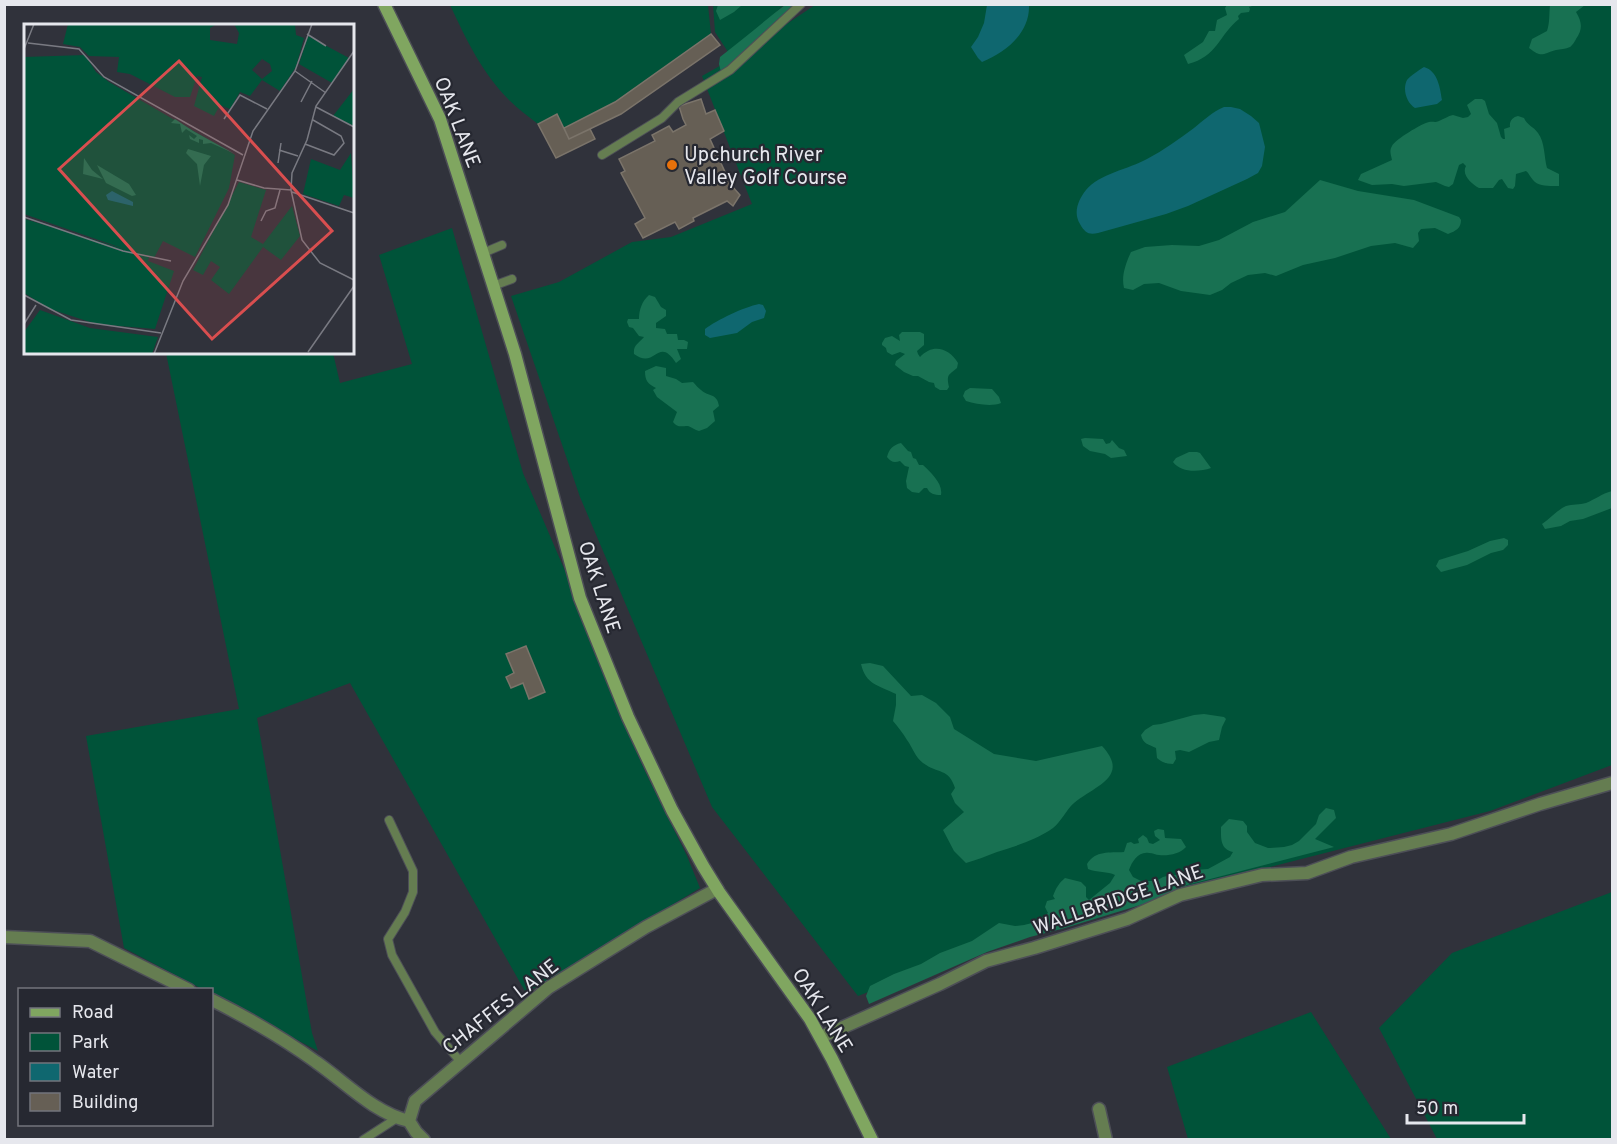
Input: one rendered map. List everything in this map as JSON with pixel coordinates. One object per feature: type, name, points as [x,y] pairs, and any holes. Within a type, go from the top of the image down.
[{"type":"street","name":"OAK LANE","points":[[384,4],[440,119],[515,354],[580,598],[628,717],[677,819],[717,889],[821,1037],[872,1140]]},
{"type":"street","name":"WALLBRIDGE LANE","points":[[821,1037],[986,961],[1127,919],[1180,895],[1262,875],[1307,873],[1352,857],[1451,834],[1612,783]]},
{"type":"street","name":"CHAFFES LANE","points":[[403,1120],[415,1101],[548,988],[646,927],[717,889]]},
{"type":"street","points":[[4,938],[90,942],[185,988]]},
{"type":"street","points":[[213,1001],[243,1016],[306,1055],[385,1113],[403,1120],[424,1140]]},
{"type":"street","points":[[1099,1109],[1106,1140]]},
{"type":"lane","points":[[602,155],[662,118],[678,102],[730,70],[801,4]]},
{"type":"lane","points":[[483,253],[501,245]]},
{"type":"lane","points":[[493,286],[512,279]]},
{"type":"lane","points":[[389,820],[413,871],[413,892],[405,912],[388,939],[392,955],[435,1032],[460,1061]]},
{"type":"lane","points":[[363,1140],[403,1120]]},
{"type":"green space","points":[[718,4],[742,5],[720,20],[716,11]]},
{"type":"green space","points":[[450,5],[708,5],[711,34],[615,102],[564,128],[557,114],[538,124],[499,90],[469,43]]},
{"type":"green space","points":[[713,5],[784,5],[730,55],[715,32]]},
{"type":"green space","points":[[785,5],[796,5],[721,72],[720,57]]},
{"type":"green space","points":[[815,5],[1612,5],[1612,765],[1490,811],[1038,926],[858,996],[712,807],[580,497],[511,296],[559,282],[632,242],[671,237],[752,204],[702,76],[748,50]]},
{"type":"green space","points":[[1227,5],[1255,5],[1249,7],[1249,12],[1238,16],[1239,19],[1212,51],[1198,61],[1188,64],[1184,55],[1203,42],[1209,31],[1215,31],[1217,20],[1227,15],[1225,8]]},
{"type":"green space","points":[[1550,5],[1585,5],[1576,12],[1581,29],[1572,46],[1540,54],[1529,48],[1532,39],[1547,31]]},
{"type":"green space","points":[[1475,99],[1485,101],[1489,114],[1497,123],[1503,139],[1505,139],[1504,129],[1510,127],[1513,118],[1518,116],[1524,118],[1540,137],[1547,168],[1559,174],[1559,186],[1538,184],[1526,171],[1516,174],[1513,189],[1508,188],[1502,179],[1493,188],[1479,188],[1466,176],[1466,166],[1463,163],[1459,165],[1453,184],[1449,187],[1436,182],[1404,186],[1372,185],[1358,180],[1361,174],[1392,160],[1390,151],[1392,146],[1425,123],[1437,122],[1453,115],[1468,117],[1471,114],[1467,105]]},
{"type":"green space","points":[[1320,180],[1358,191],[1414,200],[1459,217],[1460,225],[1448,234],[1435,228],[1421,229],[1418,233],[1419,241],[1413,248],[1395,243],[1371,246],[1335,258],[1303,265],[1276,276],[1265,273],[1248,275],[1210,295],[1181,291],[1159,283],[1144,284],[1133,290],[1124,288],[1124,274],[1131,252],[1145,247],[1199,246],[1219,240],[1253,222],[1285,212]]},
{"type":"green space","points":[[452,228],[523,473],[614,685],[611,694],[700,888],[526,993],[350,683],[257,718],[312,1033],[318,1051],[213,996],[213,988],[200,988],[124,948],[86,736],[239,709],[166,354],[333,354],[340,383],[412,364],[379,255]],"holes":[[[526,646],[545,692],[530,699],[523,683],[514,673],[506,654]]]},
{"type":"green space","points":[[649,295],[655,297],[661,307],[666,310],[666,316],[656,323],[656,328],[665,329],[667,334],[677,334],[678,340],[688,342],[687,349],[677,349],[681,359],[676,363],[665,352],[647,358],[634,354],[635,347],[644,337],[639,336],[627,322],[628,319],[639,319],[641,306]]},
{"type":"green space","points":[[902,332],[924,334],[924,345],[917,351],[920,357],[930,350],[941,349],[950,354],[958,363],[957,368],[949,375],[947,390],[940,390],[935,387],[934,383],[904,372],[895,365],[896,361],[905,354],[900,352],[892,355],[887,352],[882,343],[885,338],[892,336],[900,341],[899,335]]},
{"type":"green space","points":[[656,366],[666,368],[666,376],[682,383],[693,382],[704,392],[715,397],[719,406],[713,411],[715,421],[699,431],[675,424],[673,422],[677,412],[657,397],[653,390],[656,388],[646,380],[645,371]]},
{"type":"green space","points":[[970,388],[992,389],[1001,403],[988,405],[966,401],[963,396]]},
{"type":"green space","points":[[1081,439],[1103,439],[1106,444],[1112,440],[1124,450],[1127,456],[1111,458],[1105,454],[1090,451],[1083,446]]},
{"type":"green space","points":[[901,443],[911,452],[919,465],[923,465],[936,478],[941,495],[929,492],[927,488],[919,493],[907,488],[909,467],[900,461],[891,461],[887,457],[892,448]]},
{"type":"green space","points":[[1189,452],[1200,453],[1211,468],[1190,471],[1176,466],[1173,462],[1176,458]]},
{"type":"green space","points":[[1612,491],[1612,508],[1561,526],[1545,529],[1542,524],[1566,506],[1586,503]]},
{"type":"green space","points":[[1504,538],[1508,540],[1508,545],[1503,550],[1491,553],[1467,565],[1441,572],[1436,566],[1439,560]]},
{"type":"green space","points":[[870,663],[883,666],[911,696],[922,695],[936,703],[950,717],[954,729],[994,754],[1036,761],[1102,746],[1113,766],[1111,773],[1099,786],[1074,803],[1056,825],[1046,832],[1026,842],[966,863],[954,851],[943,830],[964,812],[955,803],[951,794],[955,788],[953,782],[946,774],[923,763],[916,755],[893,721],[896,694],[874,684],[863,671],[861,664]]},
{"type":"green space","points":[[1204,714],[1226,719],[1219,740],[1209,742],[1189,752],[1175,751],[1176,759],[1173,764],[1157,758],[1156,748],[1142,738],[1141,735],[1145,730],[1153,725]]},
{"type":"green space","points":[[1326,808],[1334,810],[1336,818],[1315,839],[1334,847],[1187,885],[1147,903],[1030,937],[987,952],[869,1004],[866,996],[870,986],[894,974],[972,941],[999,923],[1015,926],[1036,922],[1048,913],[1045,907],[1047,901],[1055,899],[1053,896],[1055,891],[1065,878],[1081,882],[1086,887],[1086,897],[1089,900],[1110,883],[1115,875],[1088,869],[1087,864],[1094,856],[1124,852],[1127,843],[1139,843],[1138,839],[1143,835],[1149,843],[1153,844],[1160,840],[1155,836],[1154,831],[1164,830],[1165,838],[1181,839],[1186,847],[1174,854],[1142,854],[1136,857],[1129,870],[1133,877],[1141,881],[1156,881],[1171,875],[1185,875],[1194,870],[1208,869],[1230,857],[1233,852],[1223,846],[1221,835],[1221,827],[1229,819],[1243,821],[1255,843],[1268,848],[1284,847],[1299,841],[1316,824],[1319,815]]},
{"type":"green space","points":[[1612,892],[1612,1139],[1437,1139],[1379,1028],[1452,953]]},
{"type":"green space","points":[[1311,1012],[1391,1139],[1188,1139],[1167,1067]]},
{"type":"water","points":[[987,5],[1029,5],[1021,33],[1000,53],[982,62],[971,47],[984,23]]},
{"type":"water","points":[[1424,67],[1435,76],[1442,100],[1437,104],[1415,108],[1406,96],[1405,88],[1407,80]]},
{"type":"water","points":[[1224,107],[1240,109],[1259,123],[1265,147],[1262,166],[1258,173],[1166,214],[1098,233],[1088,233],[1084,229],[1078,220],[1077,207],[1083,194],[1092,184],[1153,156]]},
{"type":"water","points":[[759,304],[763,305],[766,311],[764,318],[752,322],[737,333],[710,338],[705,335],[705,329],[716,322]]},
{"type":"building","points":[[711,34],[720,45],[621,114],[569,139],[564,128],[615,102]]},
{"type":"building","name":"Upchurch River Valley Golf Course","points":[[701,99],[706,114],[715,110],[724,131],[710,139],[731,185],[740,195],[733,206],[727,201],[693,218],[694,221],[679,229],[675,222],[643,238],[635,224],[645,218],[621,173],[625,171],[619,159],[655,141],[652,135],[669,126],[673,132],[686,125],[679,106]]},
{"type":"building","points":[[557,114],[569,139],[590,129],[595,139],[556,158],[538,124]]},
{"type":"building","points":[[526,646],[545,692],[529,699],[523,683],[511,688],[506,677],[514,673],[506,654]]},
{"type":"place","name":"Upchurch River Valley Golf Course","points":[[672,165]]}]
